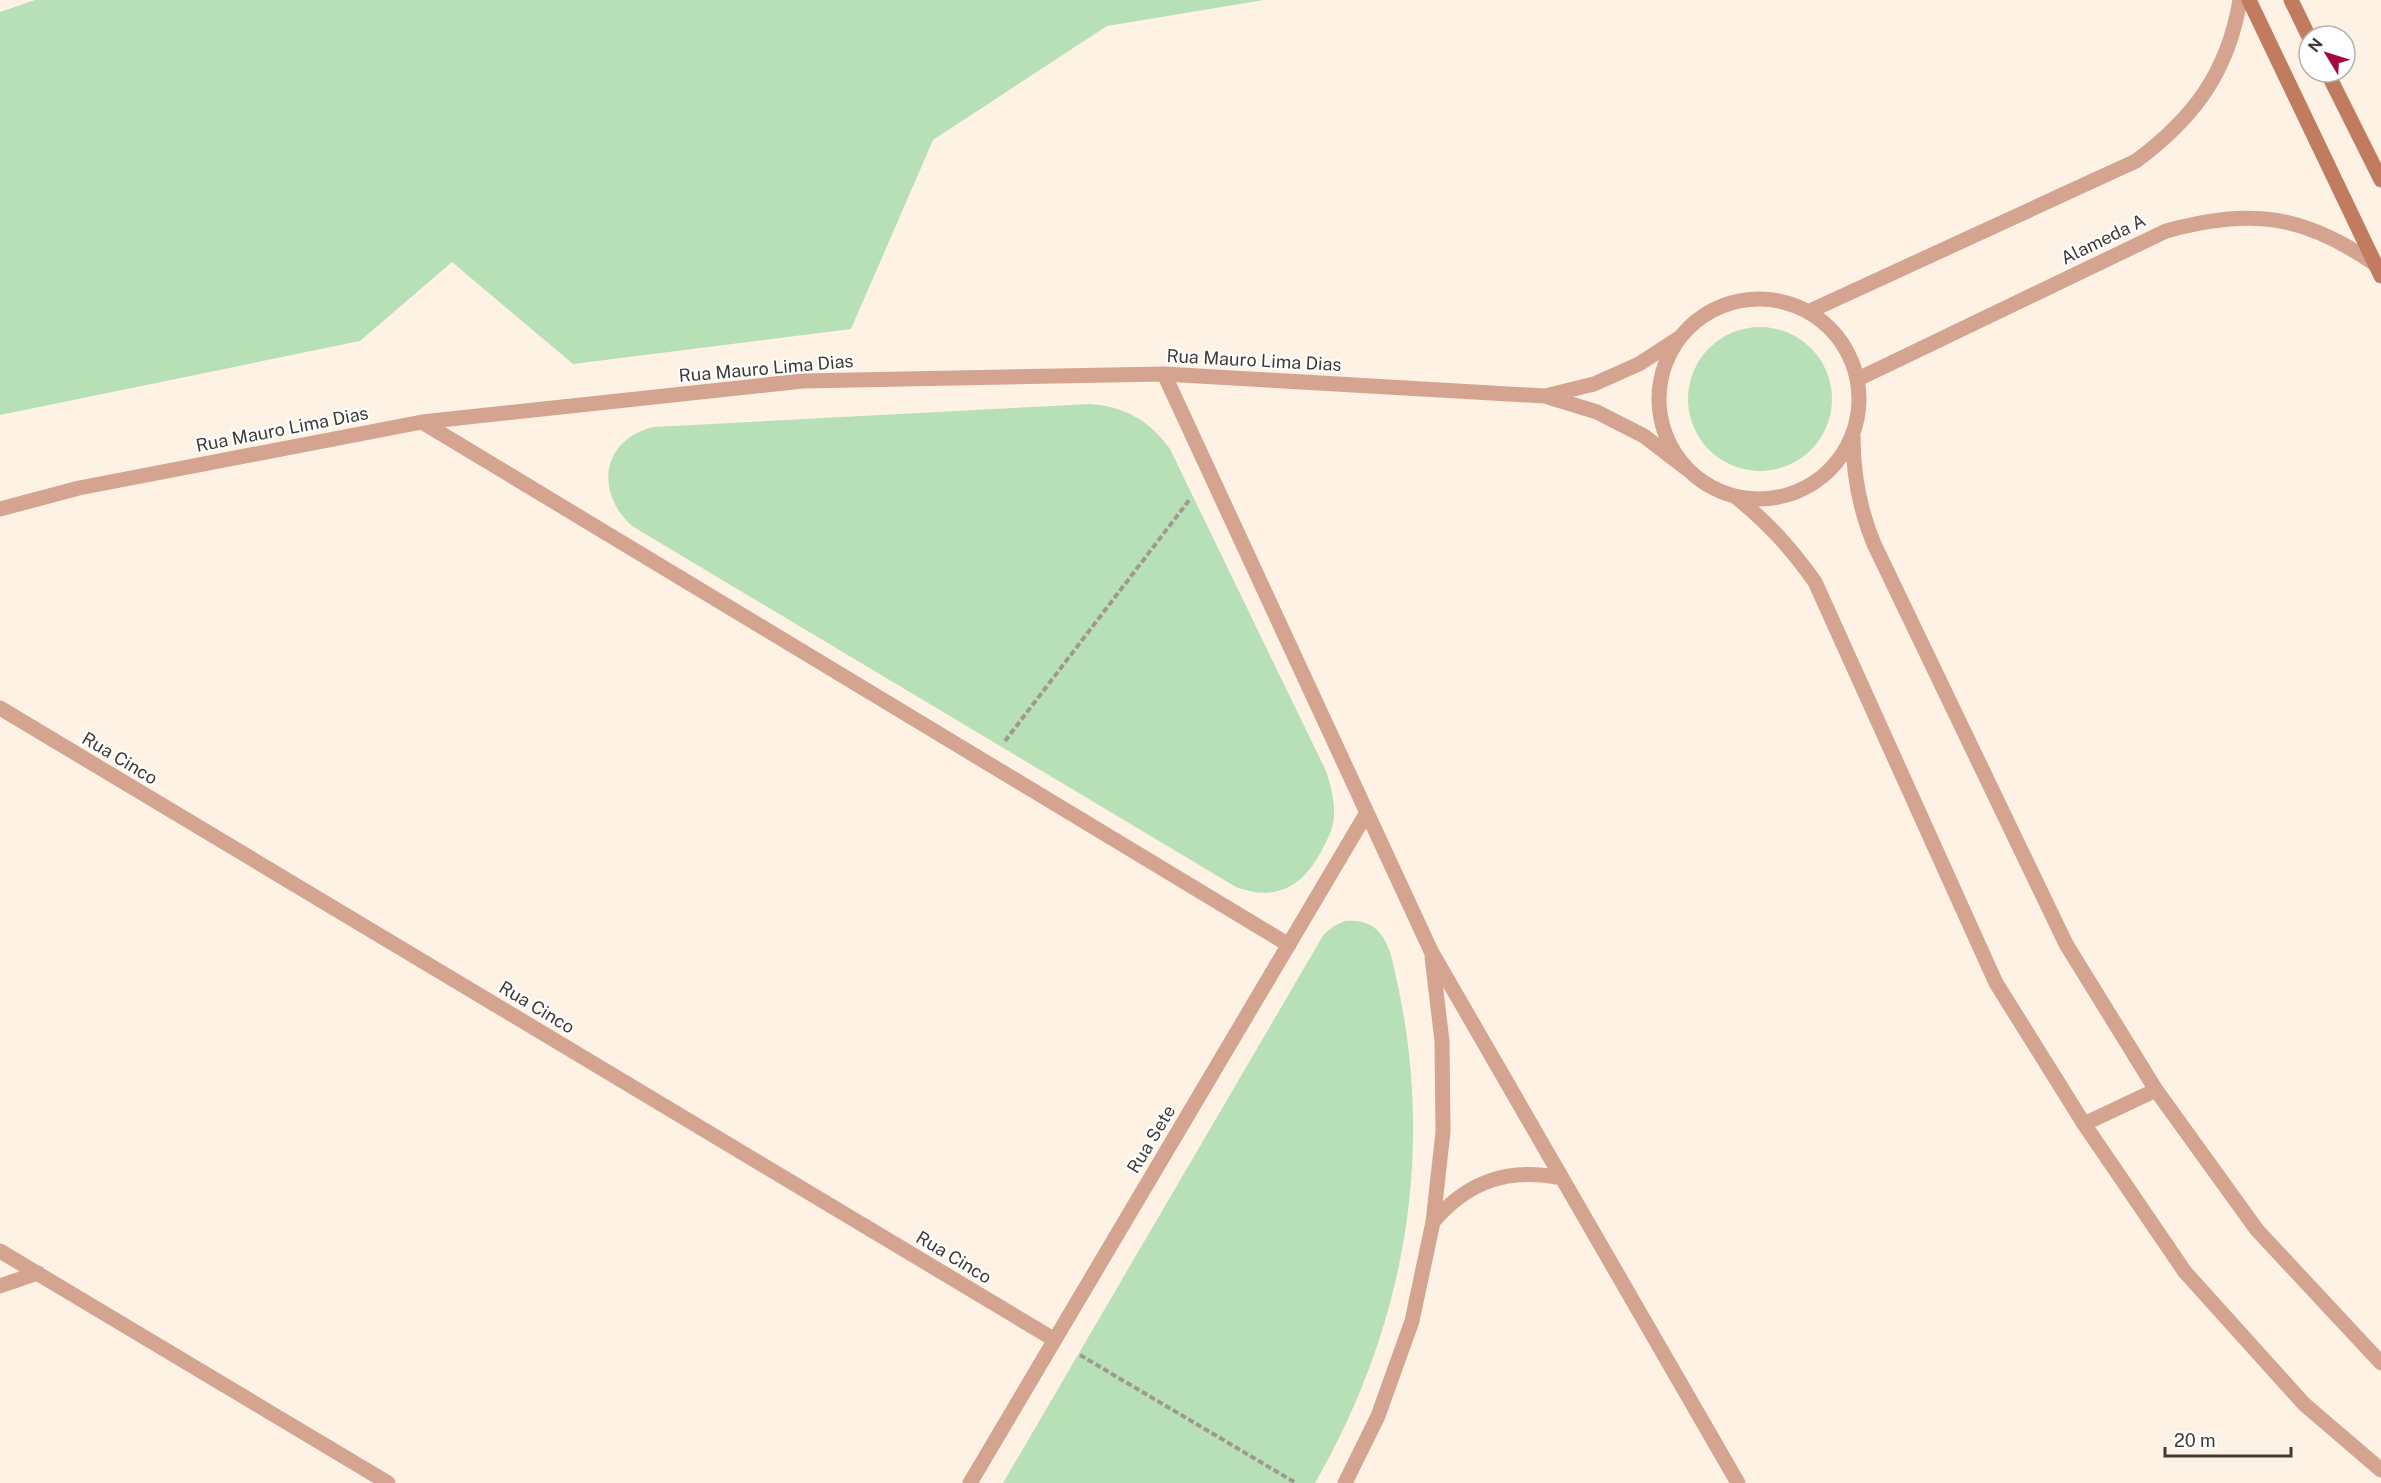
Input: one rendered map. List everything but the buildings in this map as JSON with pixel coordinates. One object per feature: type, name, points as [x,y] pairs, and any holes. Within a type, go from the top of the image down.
[{"type":"main road","points":[[2249,0],[2378,270]]},
{"type":"main road","points":[[2291,0],[2303,24]]},
{"type":"main road","points":[[2333,84],[2381,180]]},
{"type":"street","points":[[1810,311],[2125,166],[2145,154],[2164,140],[2189,115],[2210,86],[2226,55],[2240,0]]},
{"type":"street","name":"Alameda A","points":[[1858,379],[2166,231],[2202,221],[2239,217],[2275,220],[2311,228],[2345,243],[2378,270]]},
{"type":"street","points":[[1755,298],[1784,301],[1810,311],[1832,329],[1849,352],[1858,379],[1860,407],[1853,436],[1839,460],[1818,480],[1809,485],[1792,494],[1764,500],[1736,497],[1709,486],[1644,436],[1597,412],[1545,396],[1594,384],[1639,364],[1680,337],[1701,317],[1727,303],[1755,298]]},
{"type":"street","points":[[1680,337],[1666,362],[1659,390],[1661,418],[1670,446],[1687,469]]},
{"type":"street","points":[[1164,374],[1431,951],[1738,1483]]},
{"type":"street","name":"Rua Mauro Lima Dias","points":[[0,509],[79,488],[422,422],[803,381],[1164,374],[1545,396]]},
{"type":"street","points":[[422,422],[1289,945]]},
{"type":"street","points":[[1853,436],[1856,491],[1863,518],[2066,944],[2156,1090],[2257,1230],[2381,1363]]},
{"type":"street","points":[[1736,497],[1766,522],[1792,550],[1815,582],[1996,983],[2084,1124],[2185,1272],[2304,1404],[2381,1470]]},
{"type":"street","name":"Rua Cinco","points":[[0,708],[1055,1340]]},
{"type":"street","name":"Rua Sete","points":[[970,1483],[1366,814]]},
{"type":"street","points":[[1345,1483],[1378,1416],[1412,1321],[1433,1222],[1443,1132],[1442,1041],[1431,951]]},
{"type":"street","points":[[2084,1124],[2156,1090]]},
{"type":"street","points":[[1433,1222],[1458,1197],[1491,1180],[1526,1174],[1562,1179]]},
{"type":"street","points":[[0,1251],[388,1483]]},
{"type":"street","points":[[0,1286],[38,1273]]},
{"type":"path","points":[[988,763],[1210,473]]},
{"type":"path","points":[[1055,1340],[1296,1483]]},
{"type":"green space","points":[[35,0],[1264,0],[1107,26],[933,140],[851,329],[573,364],[452,262],[360,341],[0,415],[0,12]]},
{"type":"green space","points":[[1760,327],[1787,333],[1800,339],[1811,348],[1820,359],[1826,372],[1832,399],[1826,426],[1820,439],[1811,450],[1800,459],[1787,465],[1760,471],[1733,465],[1720,459],[1709,450],[1700,439],[1694,426],[1688,399],[1694,372],[1700,359],[1709,348],[1720,339],[1733,333]]},
{"type":"green space","points":[[1102,405],[1135,416],[1153,430],[1170,449],[1326,771],[1334,805],[1331,831],[1313,864],[1296,882],[1286,888],[1263,893],[1236,887],[632,526],[620,513],[612,498],[609,484],[609,469],[614,455],[623,443],[636,434],[653,427]]},
{"type":"green space","points":[[1345,921],[1359,921],[1379,932],[1385,940],[1393,962],[1409,1051],[1413,1116],[1411,1179],[1403,1242],[1390,1304],[1370,1365],[1345,1425],[1315,1483],[1003,1483],[1324,934]]}]
